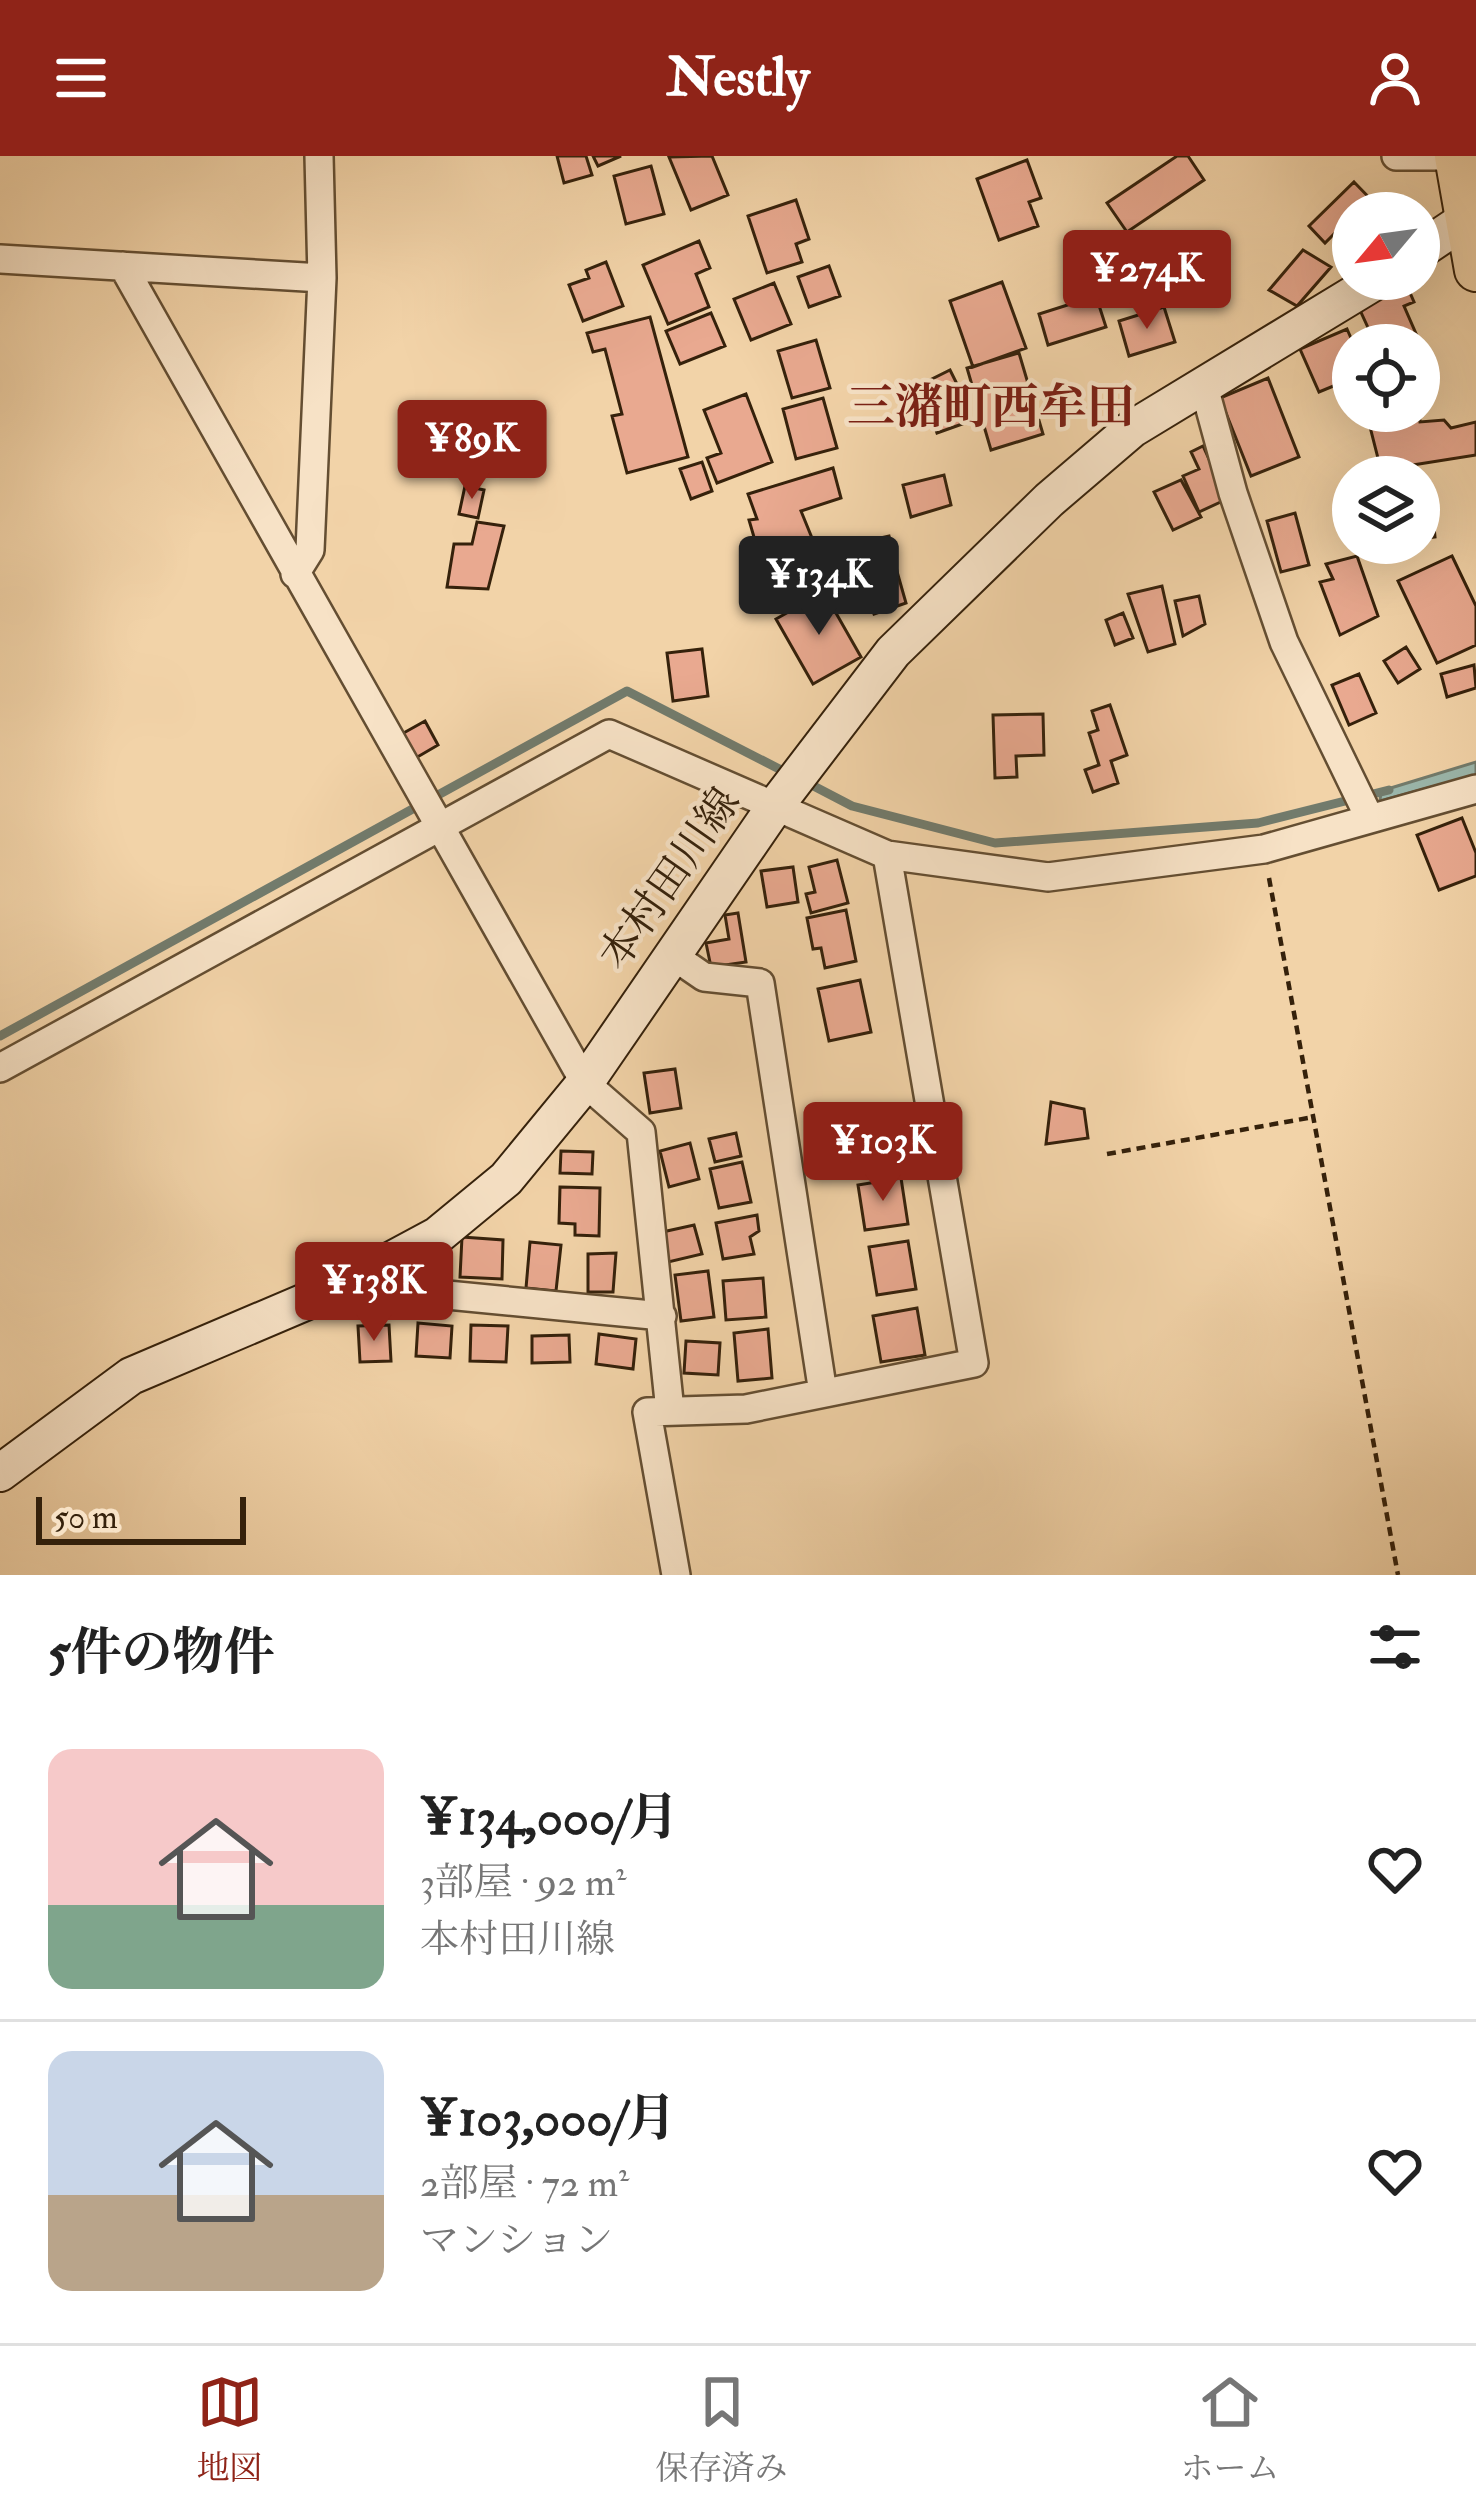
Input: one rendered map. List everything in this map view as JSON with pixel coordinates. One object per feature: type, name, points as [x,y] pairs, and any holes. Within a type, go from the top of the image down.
[{"type":"main road","points":[[1453,156],[1476,270]]},
{"type":"main road","points":[[1440,237],[1466,220]]},
{"type":"main road","name":"本村田川線","points":[[0,1473],[131,1376],[374,1270],[438,1235],[506,1179],[585,1083],[776,805],[893,652],[1049,500],[1132,429],[1343,300]]},
{"type":"street","points":[[295,574],[310,550],[322,278],[320,156]]},
{"type":"street","points":[[1396,156],[1453,156]]},
{"type":"street","points":[[0,259],[322,278]]},
{"type":"street","points":[[123,266],[585,1083],[641,1132],[670,1411]]},
{"type":"street","points":[[1203,383],[1233,494],[1284,642],[1369,817]]},
{"type":"street","points":[[0,1068],[609,734],[887,855],[1048,877],[1264,849],[1476,788]]},
{"type":"street","points":[[676,1575],[647,1412],[746,1408],[974,1363],[887,855]]},
{"type":"street","points":[[672,956],[704,976],[760,982],[823,1393]]},
{"type":"street","points":[[374,1270],[406,1291],[662,1316]]},
{"type":"path","points":[[1264,849],[1398,1575]]},
{"type":"path","points":[[1107,1154],[1311,1118]]},
{"type":"shaded area","points":[[1476,762],[1476,775],[1380,801],[1381,791]]},
{"type":"building","points":[[557,156],[586,156],[592,175],[564,183]]},
{"type":"building","points":[[593,156],[621,156],[598,166]]},
{"type":"building","points":[[712,156],[728,195],[691,210],[669,157]]},
{"type":"building","points":[[1177,156],[1188,156],[1204,180],[1127,232],[1107,203]]},
{"type":"building","points":[[1027,160],[1041,198],[1029,202],[1038,226],[999,240],[977,179]]},
{"type":"building","points":[[651,166],[664,214],[626,224],[614,176]]},
{"type":"building","points":[[1354,182],[1364,192],[1344,192]]},
{"type":"building","points":[[796,200],[809,239],[796,244],[802,262],[767,273],[748,216]]},
{"type":"building","points":[[1332,204],[1332,236],[1325,243],[1309,226]]},
{"type":"building","points":[[699,241],[710,268],[696,274],[709,307],[668,324],[643,265]]},
{"type":"building","points":[[1303,250],[1331,267],[1297,306],[1269,290]]},
{"type":"building","points":[[606,262],[623,306],[583,321],[569,285],[589,278],[586,270]]},
{"type":"building","points":[[829,266],[840,296],[809,307],[798,277]]},
{"type":"building","points":[[1002,282],[1026,348],[973,367],[950,301]]},
{"type":"building","points":[[774,283],[791,324],[751,340],[734,299]]},
{"type":"building","points":[[1096,296],[1106,327],[1048,345],[1039,314]]},
{"type":"building","points":[[1355,300],[1413,300],[1404,306],[1412,324],[1366,324]]},
{"type":"building","points":[[1164,307],[1175,342],[1129,356],[1119,321]]},
{"type":"building","points":[[711,313],[725,346],[680,364],[666,331]]},
{"type":"building","points":[[650,317],[688,457],[627,473],[612,416],[622,414],[605,349],[593,352],[587,333]]},
{"type":"building","points":[[1332,335],[1332,387],[1319,392],[1300,349]]},
{"type":"building","points":[[816,340],[830,388],[792,398],[778,351]]},
{"type":"building","points":[[1019,353],[1043,434],[991,450],[967,368]]},
{"type":"building","points":[[950,370],[961,392],[928,408],[918,386]]},
{"type":"building","points":[[1268,378],[1299,457],[1251,476],[1220,398]]},
{"type":"building","points":[[746,394],[772,462],[717,483],[707,458],[721,453],[704,410]]},
{"type":"building","points":[[823,398],[837,448],[796,459],[783,409]]},
{"type":"building","points":[[956,399],[965,423],[937,433],[929,409]]},
{"type":"building","points":[[1440,420],[1451,428],[1476,422],[1476,455],[1440,461],[1440,456],[1377,456],[1371,432],[1440,432]]},
{"type":"building","points":[[1203,446],[1227,499],[1199,512],[1183,476],[1199,469],[1191,452]]},
{"type":"building","points":[[702,462],[712,491],[691,499],[680,469]]},
{"type":"building","points":[[833,468],[841,498],[801,511],[814,543],[783,555],[777,539],[756,544],[749,520],[757,519],[748,494]]},
{"type":"building","points":[[944,475],[951,505],[911,517],[903,485]]},
{"type":"building","points":[[1181,480],[1201,517],[1173,530],[1154,492]]},
{"type":"building","points":[[465,486],[484,490],[478,518],[459,514]]},
{"type":"building","points":[[1295,513],[1309,565],[1281,572],[1267,521]]},
{"type":"building","points":[[477,522],[504,526],[488,589],[447,587],[454,544],[472,544]]},
{"type":"building","points":[[889,536],[898,575],[863,583],[854,544]]},
{"type":"building","points":[[1452,556],[1476,606],[1476,645],[1437,663],[1398,581]]},
{"type":"building","points":[[785,560],[803,590],[780,604],[762,573]]},
{"type":"building","points":[[1326,564],[1360,564],[1378,616],[1340,635],[1320,582],[1333,579]]},
{"type":"building","points":[[898,575],[906,603],[874,614],[863,583]]},
{"type":"building","points":[[1162,586],[1175,644],[1148,652],[1128,594]]},
{"type":"building","points":[[824,592],[861,657],[813,684],[776,619]]},
{"type":"building","points":[[1199,596],[1205,624],[1183,636],[1175,601]]},
{"type":"building","points":[[1123,613],[1133,638],[1115,645],[1106,620]]},
{"type":"building","points":[[1406,647],[1420,669],[1398,683],[1384,661]]},
{"type":"building","points":[[702,649],[708,696],[673,701],[667,653]]},
{"type":"building","points":[[1474,665],[1476,688],[1447,697],[1441,674]]},
{"type":"building","points":[[1359,674],[1376,713],[1349,725],[1332,685]]},
{"type":"building","points":[[1110,705],[1127,755],[1111,761],[1118,783],[1093,792],[1085,770],[1099,765],[1089,733],[1098,730],[1092,711]]},
{"type":"building","points":[[1043,714],[1044,755],[1016,756],[1017,777],[995,778],[993,715]]},
{"type":"building","points":[[425,721],[438,745],[414,759],[400,735]]},
{"type":"building","points":[[1462,818],[1476,853],[1476,876],[1439,890],[1417,835]]},
{"type":"building","points":[[837,860],[848,903],[811,913],[806,894],[815,892],[809,867]]},
{"type":"building","points":[[793,867],[798,902],[767,907],[761,871]]},
{"type":"building","points":[[846,910],[856,961],[825,968],[821,948],[813,949],[807,918]]},
{"type":"building","points":[[738,913],[746,962],[711,967],[706,943],[729,939],[725,915]]},
{"type":"building","points":[[860,980],[871,1032],[829,1041],[818,989]]},
{"type":"building","points":[[675,1069],[681,1108],[650,1113],[644,1073]]},
{"type":"building","points":[[1051,1102],[1084,1109],[1088,1138],[1046,1144]]},
{"type":"building","points":[[736,1133],[741,1156],[715,1162],[709,1139]]},
{"type":"building","points":[[690,1143],[699,1179],[669,1187],[660,1151]]},
{"type":"building","points":[[561,1151],[593,1152],[592,1174],[560,1173]]},
{"type":"building","points":[[742,1162],[751,1202],[719,1208],[710,1169]]},
{"type":"building","points":[[901,1178],[908,1224],[865,1230],[858,1185]]},
{"type":"building","points":[[560,1187],[600,1188],[599,1236],[575,1235],[575,1224],[559,1223]]},
{"type":"building","points":[[757,1215],[759,1231],[750,1237],[754,1254],[723,1259],[716,1223]]},
{"type":"building","points":[[694,1225],[702,1254],[664,1263],[658,1233]]},
{"type":"building","points":[[462,1237],[503,1240],[502,1279],[460,1277]]},
{"type":"building","points":[[908,1241],[916,1289],[877,1295],[869,1247]]},
{"type":"building","points":[[530,1242],[561,1245],[556,1291],[526,1288]]},
{"type":"building","points":[[616,1253],[613,1292],[588,1292],[588,1254]]},
{"type":"building","points":[[708,1271],[714,1317],[681,1321],[675,1275]]},
{"type":"building","points":[[763,1278],[766,1317],[726,1320],[723,1281]]},
{"type":"building","points":[[917,1308],[925,1355],[881,1362],[873,1316]]},
{"type":"building","points":[[418,1323],[452,1326],[450,1358],[416,1356]]},
{"type":"building","points":[[389,1325],[391,1361],[360,1362],[358,1326]]},
{"type":"building","points":[[471,1325],[508,1326],[506,1362],[470,1361]]},
{"type":"building","points":[[768,1329],[772,1378],[738,1381],[734,1333]]},
{"type":"building","points":[[599,1334],[636,1339],[633,1369],[596,1364]]},
{"type":"building","points":[[569,1335],[570,1362],[532,1363],[532,1336]]},
{"type":"building","points":[[686,1341],[720,1343],[718,1375],[684,1373]]},
{"type":"waterway","points":[[0,1036],[627,691],[789,774]]},
{"type":"waterway","points":[[804,781],[852,806],[995,843],[1258,823],[1389,790]]},
{"type":"district","name":"三潴町西牟田","points":[[991,408]]}]
